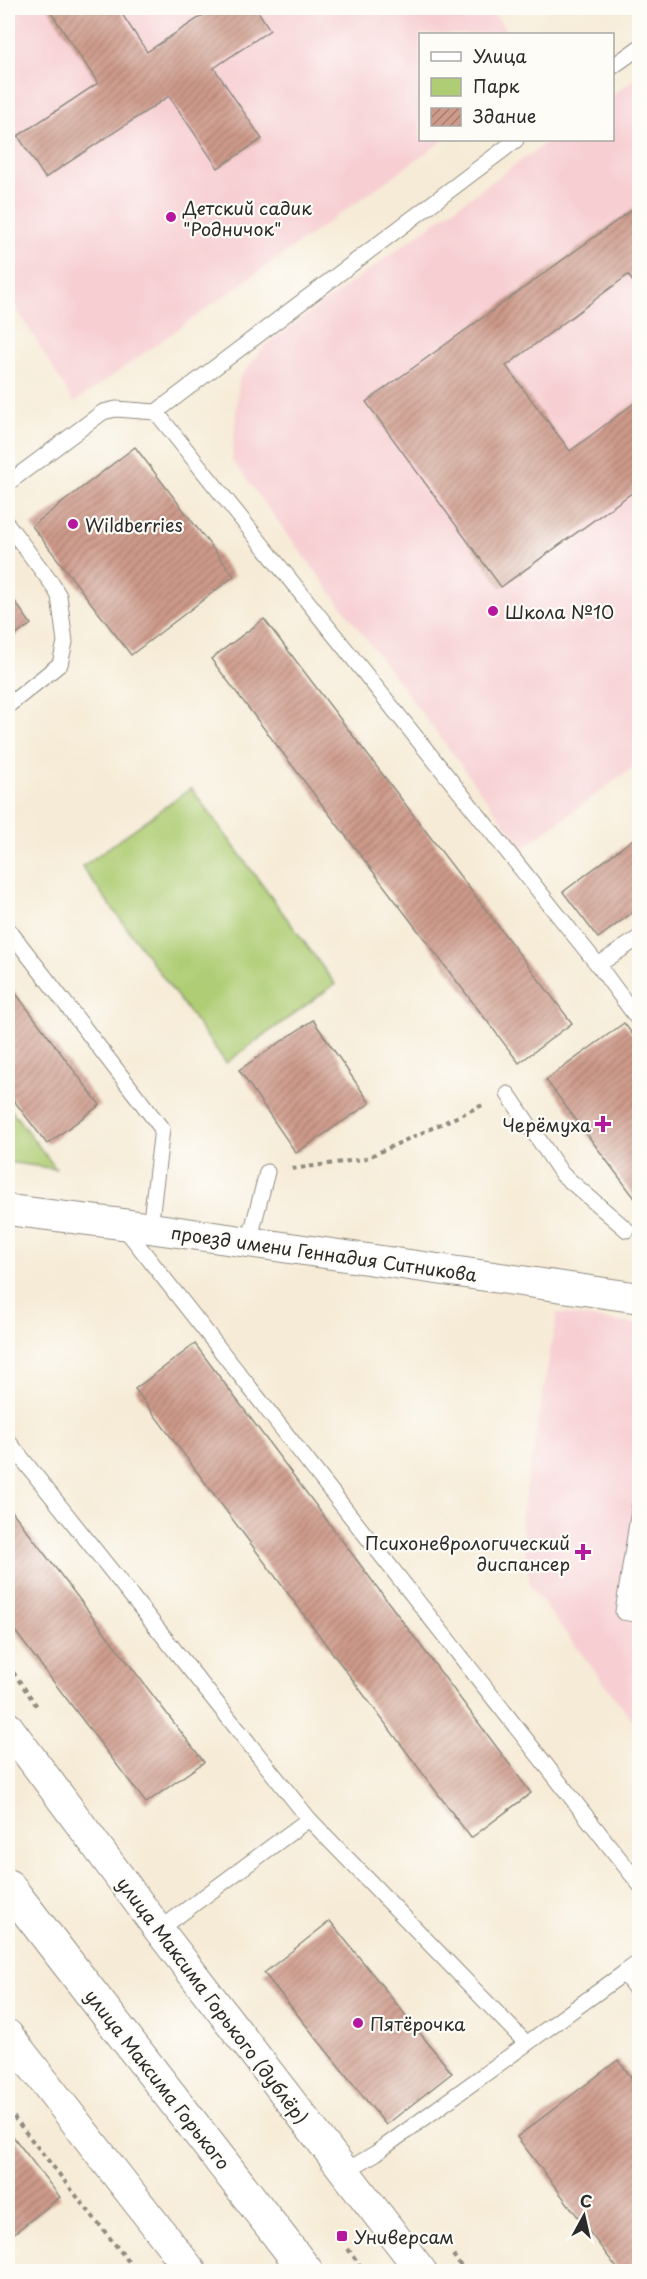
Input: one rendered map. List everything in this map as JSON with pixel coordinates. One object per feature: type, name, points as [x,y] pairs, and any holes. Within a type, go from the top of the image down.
[{"type":"street","name":"проезд имени Геннадия Ситникова","points":[[8,1210],[136,1226],[639,1298]]},
{"type":"street","name":"улица Максима Горького (дублёр)","points":[[8,1727],[159,1930],[422,2271]]},
{"type":"street","name":"улица Максима Горького","points":[[8,1886],[308,2271]]},
{"type":"street","points":[[11,2047],[192,2271]]},
{"type":"lane","points":[[614,65],[639,46]]},
{"type":"lane","points":[[8,483],[103,412],[116,409],[156,412],[515,141]]},
{"type":"lane","points":[[156,412],[598,965],[639,1022]]},
{"type":"lane","points":[[8,525],[59,596],[65,642],[60,664],[10,704]]},
{"type":"lane","points":[[8,928],[162,1129],[136,1226],[639,1885]]},
{"type":"lane","points":[[598,965],[639,937]]},
{"type":"lane","points":[[508,1094],[562,1174],[627,1230]]},
{"type":"lane","points":[[249,1242],[267,1172]]},
{"type":"lane","points":[[8,1441],[309,1819],[526,2043]]},
{"type":"lane","points":[[639,1504],[623,1612],[639,1615]]},
{"type":"lane","points":[[159,1930],[309,1819]]},
{"type":"lane","points":[[344,2172],[376,2152],[639,1961]]},
{"type":"lane","points":[[624,1973],[639,1995]]},
{"type":"path","points":[[267,1172],[364,1159],[508,1094]]},
{"type":"path","points":[[8,1665],[42,1712]]},
{"type":"path","points":[[8,2110],[137,2271]]},
{"type":"path","points":[[348,2249],[365,2271]]},
{"type":"path","points":[[452,2254],[465,2271]]},
{"type":"shaded area","name":"Детский садик \"Родничок\"","points":[[8,8],[489,8],[509,33],[419,33],[419,141],[443,141],[74,403],[8,294]]},
{"type":"shaded area","name":"Школа №10","points":[[639,75],[639,763],[523,848],[232,460],[239,378],[267,343],[549,141],[614,141],[614,94]]},
{"type":"shaded area","name":"Психоневрологический диспансер","points":[[557,1313],[639,1325],[639,1729],[530,1586],[521,1518]]},
{"type":"green space","points":[[191,788],[335,984],[226,1063],[82,867]]},
{"type":"green space","points":[[8,1106],[56,1169],[8,1162]]},
{"type":"building","points":[[48,8],[118,8],[147,52],[214,8],[256,8],[270,30],[214,68],[262,139],[218,168],[169,96],[45,178],[18,136],[98,83]]},
{"type":"building","points":[[640,204],[640,290],[628,275],[506,366],[570,451],[640,399],[640,487],[501,587],[366,402]]},
{"type":"building","points":[[135,447],[234,576],[131,655],[32,526]]},
{"type":"building","points":[[8,592],[31,624],[8,641]]},
{"type":"building","points":[[264,619],[572,1023],[519,1063],[211,659]]},
{"type":"building","points":[[640,834],[640,907],[598,938],[563,892]]},
{"type":"building","points":[[8,983],[100,1105],[47,1144],[8,1093]]},
{"type":"building","points":[[313,1020],[370,1103],[296,1153],[239,1070]]},
{"type":"building","points":[[624,1023],[640,1044],[640,1205],[546,1080]]},
{"type":"building","points":[[195,1344],[531,1793],[471,1838],[135,1389]]},
{"type":"building","points":[[8,1506],[204,1762],[146,1803],[8,1622]]},
{"type":"building","name":"Пятёрочка","points":[[330,1921],[452,2073],[386,2125],[264,1973]]},
{"type":"building","points":[[618,2060],[640,2089],[640,2272],[620,2272],[517,2137]]},
{"type":"building","points":[[8,2130],[60,2197],[8,2238]]},
{"type":"place","name":"Детский садик \"Родничок\"","points":[[171,217]]},
{"type":"place","name":"Wildberries","points":[[73,524]]},
{"type":"place","name":"Школа №10","points":[[493,611]]},
{"type":"place","name":"Черёмуха","points":[[603,1124]]},
{"type":"place","name":"Психоневрологический диспансер","points":[[583,1552]]},
{"type":"place","name":"Пятёрочка","points":[[358,2023]]},
{"type":"place","name":"Универсам","points":[[342,2236]]}]
